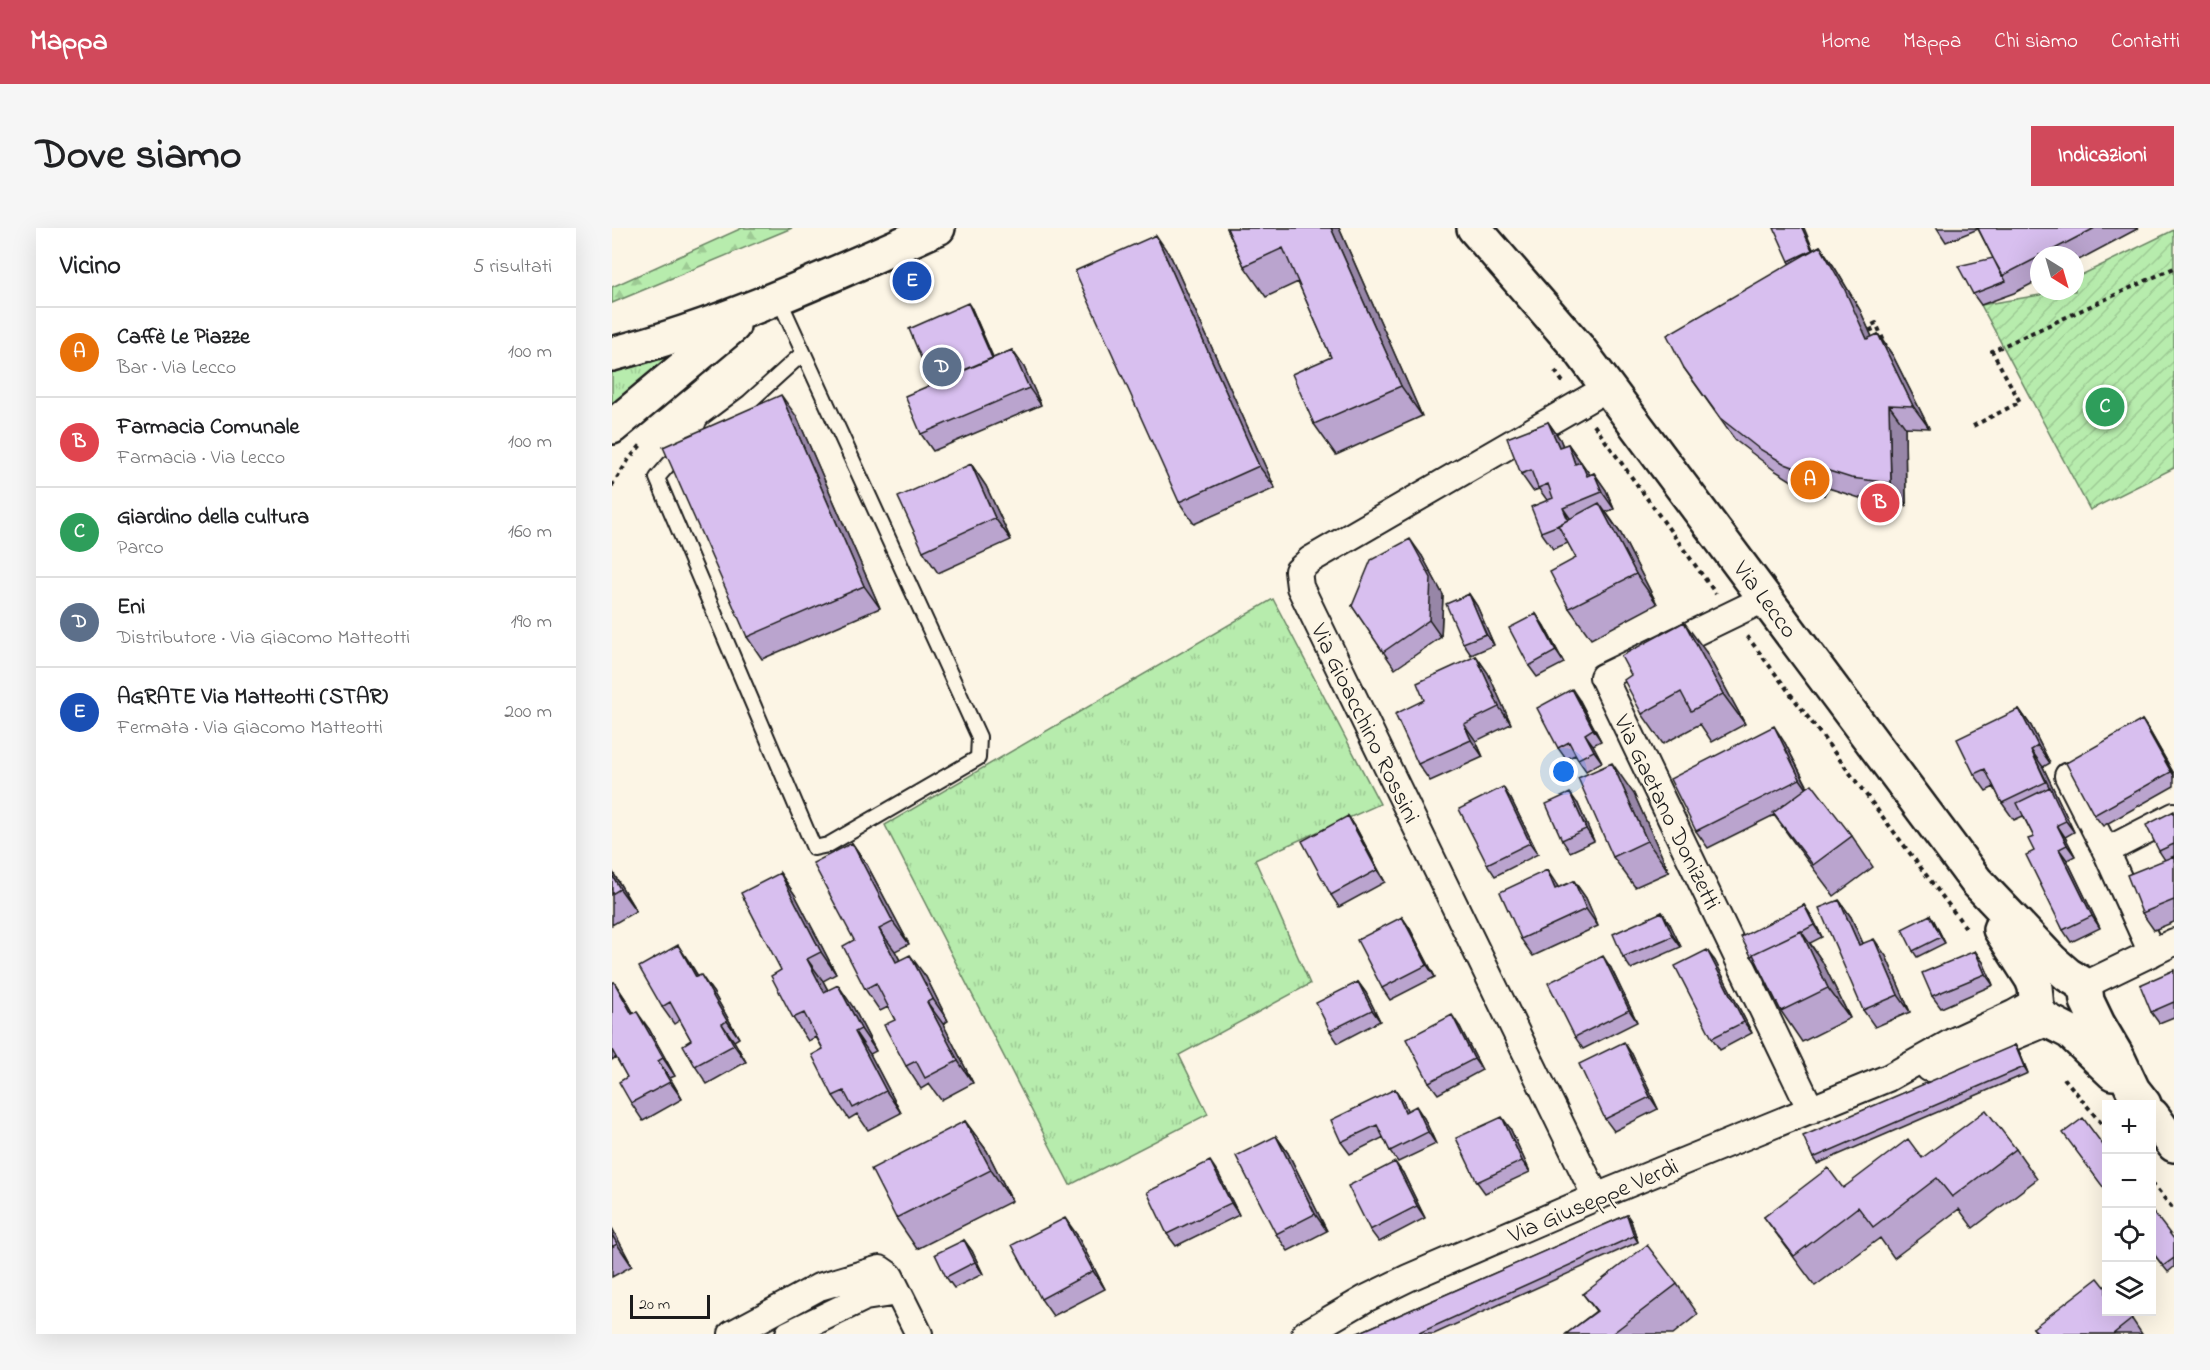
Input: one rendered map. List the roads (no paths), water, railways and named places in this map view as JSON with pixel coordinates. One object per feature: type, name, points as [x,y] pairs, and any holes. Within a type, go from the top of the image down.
[{"type":"street","points":[[612,354],[685,334],[771,301],[904,235],[938,228]]},
{"type":"street","name":"Via Lecco","points":[[1474,228],[1555,319]]},
{"type":"street","name":"Via Lecco","points":[[1497,228],[1555,319],[1976,881],[2079,987],[2141,1100]]},
{"type":"street","points":[[612,427],[717,338],[771,301]]},
{"type":"street","name":"Via Gioacchino Rossini","points":[[1596,1197],[1300,587],[1298,571],[1310,560],[1606,388]]},
{"type":"street","name":"Via Gaetano Donizetti","points":[[1766,598],[1604,677],[1811,1110]]},
{"type":"street","points":[[2068,776],[2106,851],[2163,947],[2079,987]]},
{"type":"street","points":[[2106,851],[2174,816]]},
{"type":"street","name":"Via Lecco","points":[[1976,881],[2001,930],[2032,979],[2045,1011],[2082,1042],[2140,1100]]},
{"type":"street","points":[[2058,974],[2079,987],[2084,1011],[2078,1020],[2068,1024],[2045,1011],[2041,985],[2049,977],[2058,974]]},
{"type":"street","name":"Via Giuseppe Verdi","points":[[1305,1334],[1365,1299],[1408,1278],[1596,1197],[1888,1078],[1942,1047],[2013,1014],[2045,1011]]},
{"type":"street","name":"Via Lecco","points":[[2156,1121],[2174,1145]]},
{"type":"street","points":[[732,1334],[819,1287],[880,1269],[890,1276],[920,1334]]},
{"type":"street","points":[[789,1334],[865,1297],[898,1292]]},
{"type":"lane","points":[[771,301],[803,353],[980,737],[978,758],[828,845],[814,848],[657,478],[669,464],[749,402],[803,353]]},
{"type":"lane","points":[[612,444],[655,390]]},
{"type":"place","name":"AGRATE Via Matteotti (STAR)","points":[[912,281]]},
{"type":"place","name":"Eni","points":[[942,367]]},
{"type":"place","name":"Giardino della cultura","points":[[2105,407]]},
{"type":"place","name":"Caffè Le Piazze","points":[[1810,480]]},
{"type":"place","name":"Farmacia Comunale","points":[[1880,503]]}]
